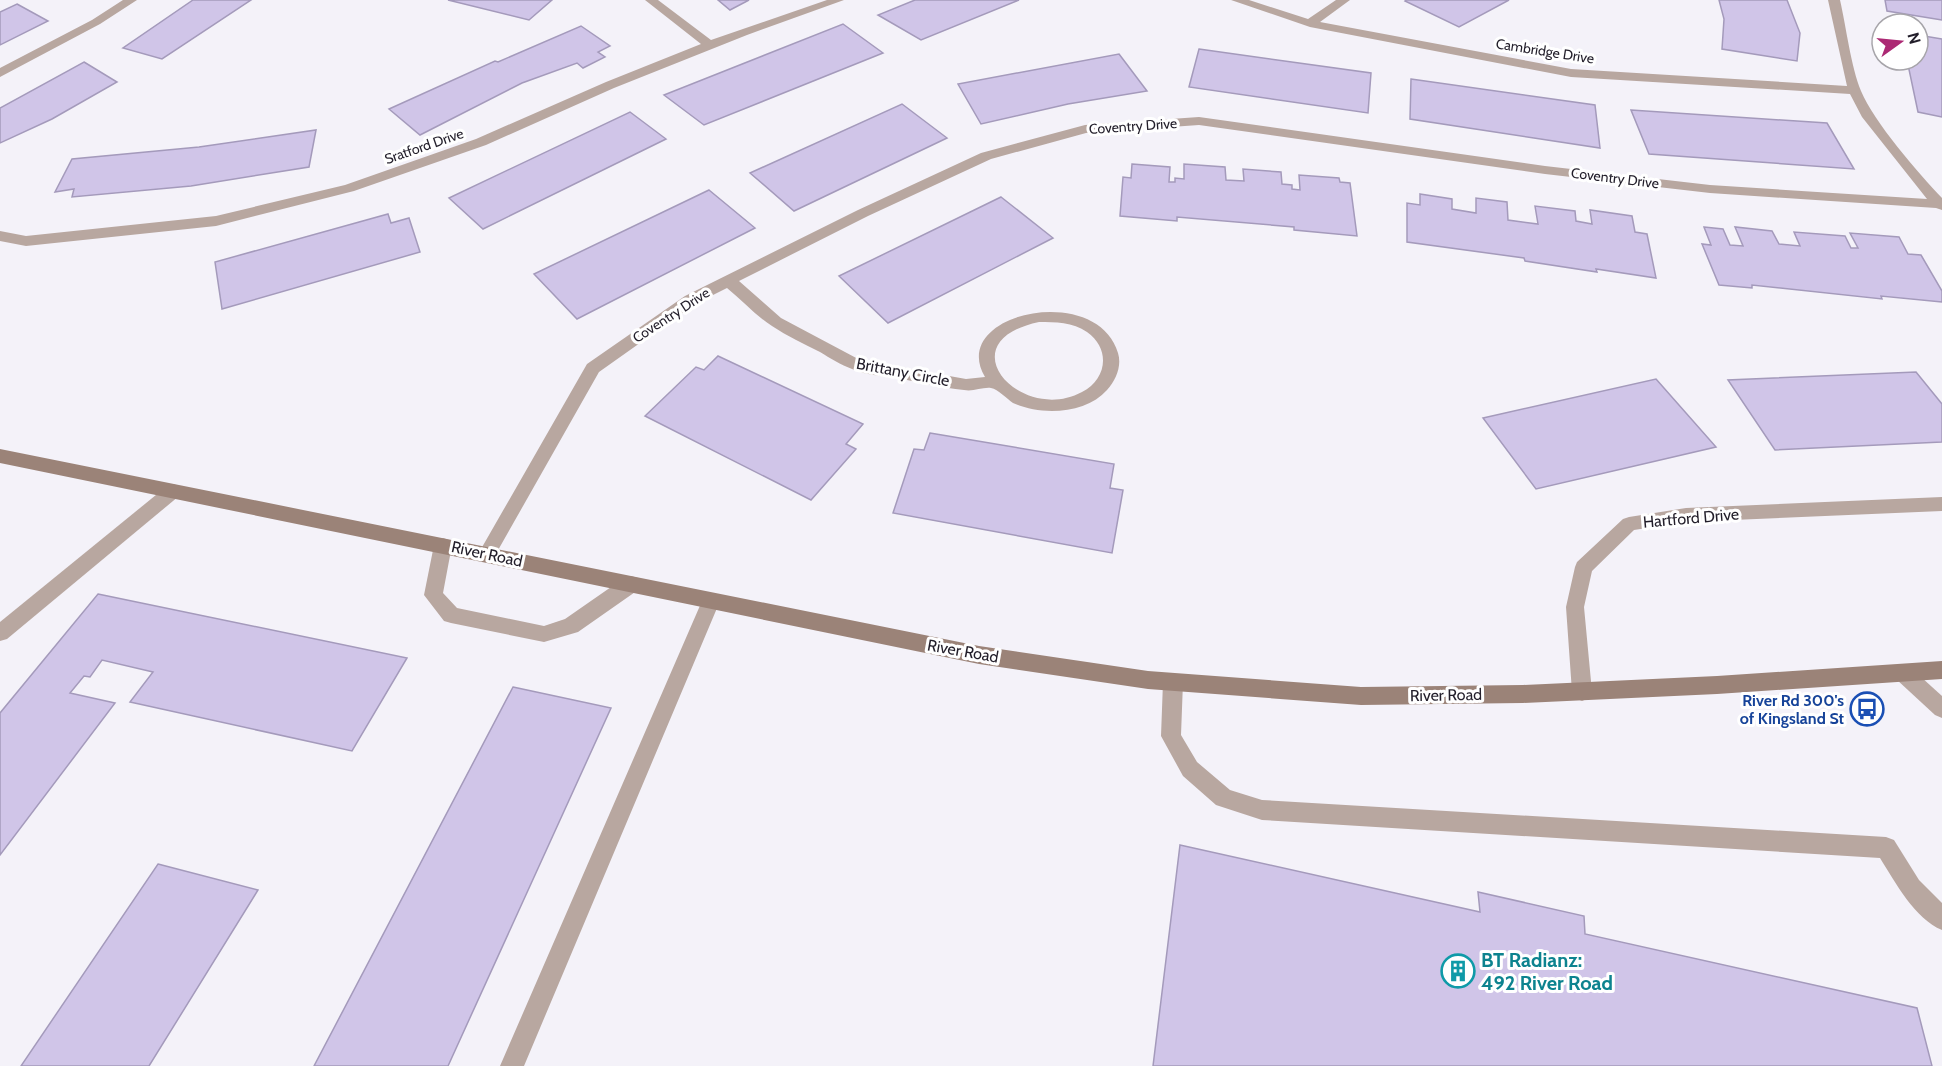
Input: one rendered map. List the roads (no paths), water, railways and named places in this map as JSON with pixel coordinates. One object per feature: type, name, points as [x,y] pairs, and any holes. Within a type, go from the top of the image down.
[{"type":"street","points":[[0,73],[96,22],[131,0]]},
{"type":"street","points":[[651,0],[711,45]]},
{"type":"street","name":"Sratford Drive","points":[[0,236],[26,241],[216,221],[350,188],[481,142],[610,84],[838,0]]},
{"type":"street","name":"Cambridge Drive","points":[[1237,0],[1310,23],[1571,73],[1854,90]]},
{"type":"street","points":[[1310,23],[1344,0]]},
{"type":"street","points":[[1834,0],[1854,90],[1867,114],[1919,182],[1941,205]]},
{"type":"street","name":"Coventry Drive","points":[[487,554],[593,368],[690,300],[863,213],[986,156],[1085,129],[1199,122],[1545,170],[1710,189],[1941,205]]},
{"type":"street","name":"Brittany Circle","points":[[728,280],[777,322],[856,365],[966,385],[996,382]]},
{"type":"street","points":[[1038,316],[1054,316],[1084,324],[1101,336],[1111,352],[1112,370],[1103,386],[1085,398],[1062,405],[1036,404],[1013,396],[996,382],[987,365],[988,348],[998,332],[1016,321],[1038,316]]},
{"type":"street","name":"River Road","points":[[0,456],[979,655],[1173,682],[1361,696],[1582,692],[1942,670]]},
{"type":"street","points":[[0,633],[173,491]]},
{"type":"street","name":"Hartford Drive","points":[[1582,692],[1575,607],[1584,567],[1629,524],[1686,515],[1942,504]]},
{"type":"street","points":[[443,545],[433,595],[451,615],[544,634],[571,626],[631,585]]},
{"type":"street","points":[[512,1066],[711,601]]},
{"type":"street","points":[[1903,673],[1942,709]]},
{"type":"street","points":[[1173,682],[1171,736],[1190,769],[1224,798],[1262,810],[1886,848],[1911,888],[1942,919]]},
{"type":"place","name":"River Rd 300's of Kingsland St","points":[[1867,709]]},
{"type":"place","name":"BT Radianz: 492 River Road","points":[[1458,971]]}]
